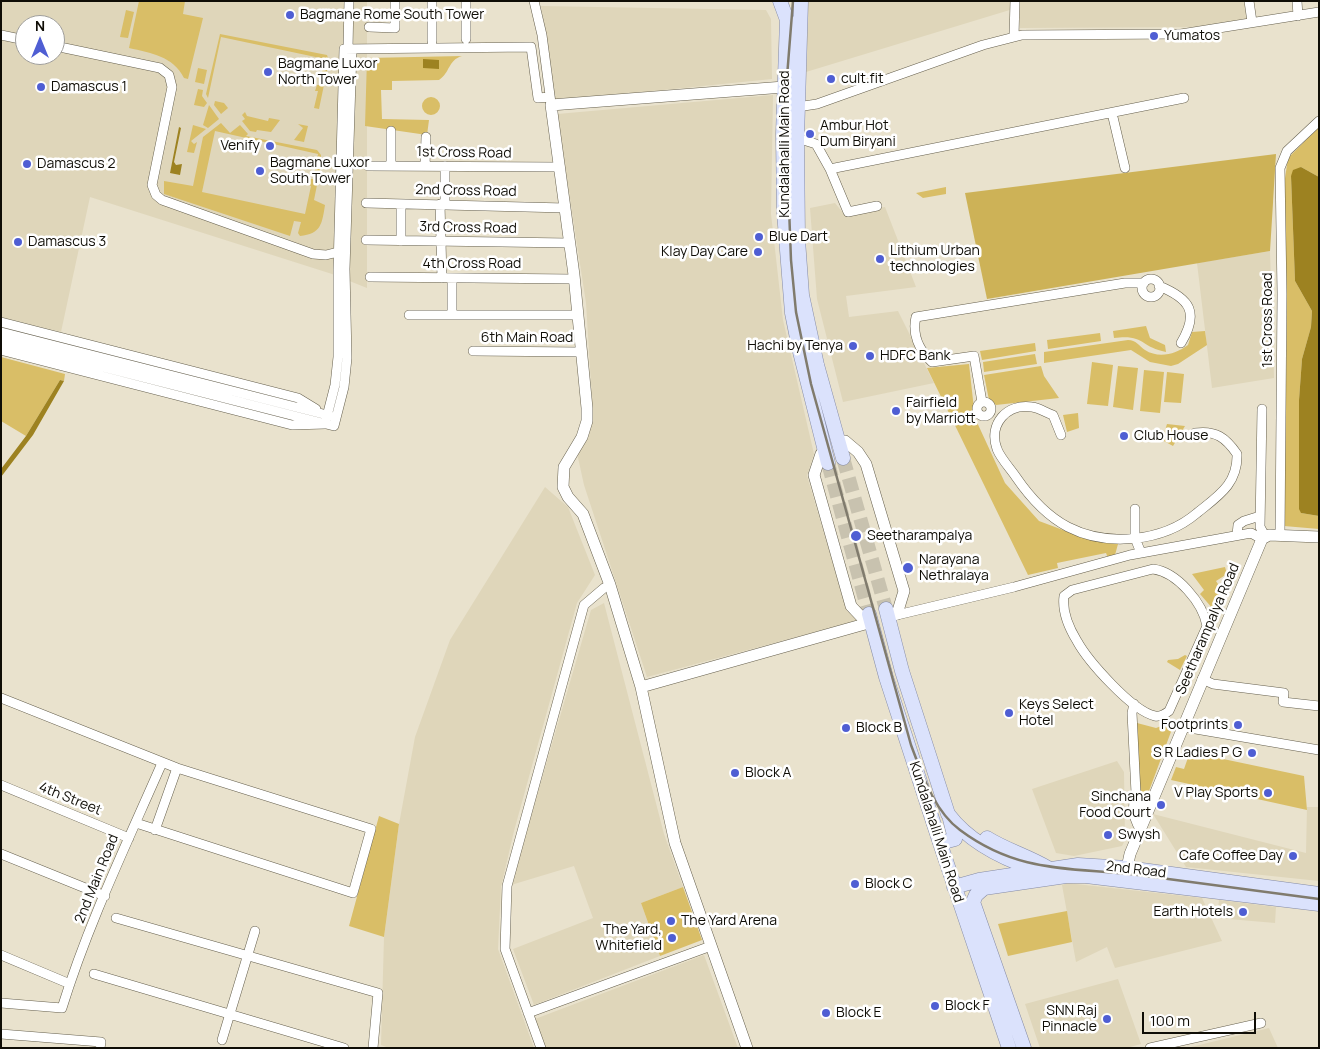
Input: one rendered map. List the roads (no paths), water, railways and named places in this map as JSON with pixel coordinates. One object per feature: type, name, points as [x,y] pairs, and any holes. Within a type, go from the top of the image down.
[{"type":"main road","name":"Kundalahalli Main Road","points":[[780,1],[793,21],[797,107],[798,240],[802,295],[813,349],[843,458]]},
{"type":"main road","points":[[788,1],[793,21]]},
{"type":"main road","name":"Kundalahalli Main Road","points":[[801,1],[793,21],[784,87],[784,212],[792,313],[801,358],[827,458]]},
{"type":"main road","name":"Kundalahalli Main Road","points":[[891,613],[902,671],[947,808],[955,839],[940,843]]},
{"type":"main road","name":"Kundalahalli Main Road","points":[[869,620],[954,887],[1009,1048]]},
{"type":"main road","points":[[947,808],[963,831],[999,856],[1043,869]]},
{"type":"main road","name":"2nd Road","points":[[954,887],[979,880],[1078,865],[1127,868],[1319,894]]},
{"type":"main road","name":"2nd Road","points":[[973,902],[976,895],[984,888],[1066,876],[1086,876],[1319,904]]},
{"type":"main road","name":"Kundalahalli Main Road","points":[[973,902],[1024,1048]]},
{"type":"street","points":[[329,419],[344,387],[347,358],[345,269],[349,1]]},
{"type":"street","points":[[369,28],[395,28],[395,1]]},
{"type":"street","points":[[432,1],[432,41]]},
{"type":"street","points":[[466,1],[466,39]]},
{"type":"street","points":[[534,1],[542,35],[560,167],[582,352],[587,421],[582,437],[564,467],[562,480],[568,497],[582,514],[610,585],[641,688],[675,843],[747,1048]]},
{"type":"street","points":[[1014,36],[1015,1]]},
{"type":"street","points":[[1249,1],[1252,22]]},
{"type":"street","points":[[1297,1],[1298,16]]},
{"type":"street","points":[[797,107],[817,104],[983,45],[1014,36],[1098,33],[1181,34],[1319,12]]},
{"type":"street","points":[[1,35],[15,38]]},
{"type":"street","points":[[348,49],[531,46],[538,98],[551,101],[784,87]]},
{"type":"street","points":[[65,48],[160,68],[169,75],[172,87],[152,185],[156,194],[162,200],[313,254],[326,255],[338,252]]},
{"type":"street","points":[[329,419],[338,357],[338,252],[348,49]]},
{"type":"street","points":[[830,169],[1184,98]]},
{"type":"street","points":[[1112,112],[1125,168]]},
{"type":"street","name":"1st Cross Road","points":[[1280,535],[1282,294],[1280,168],[1287,151],[1319,120]]},
{"type":"street","points":[[390,166],[391,131]]},
{"type":"street","points":[[425,166],[426,137]]},
{"type":"street","points":[[797,138],[816,144],[830,169],[848,212],[877,206]]},
{"type":"street","name":"1st Cross Road","points":[[368,166],[560,167]]},
{"type":"street","points":[[442,278],[441,241],[445,166]]},
{"type":"street","name":"2nd Cross Road","points":[[366,203],[565,208]]},
{"type":"street","points":[[400,241],[401,204]]},
{"type":"street","name":"3rd Cross Road","points":[[366,240],[569,243]]},
{"type":"street","name":"4th Cross Road","points":[[370,277],[574,279]]},
{"type":"street","points":[[452,278],[452,315]]},
{"type":"street","points":[[995,427],[988,414],[982,415],[978,411],[978,405],[982,402],[974,356],[932,362],[926,356],[913,331],[916,317],[1097,287],[1144,283],[1154,280],[1159,286],[1178,294],[1191,313],[1191,327],[1181,343]]},
{"type":"street","points":[[1144,283],[1143,293],[1150,297],[1157,294],[1159,286]]},
{"type":"street","points":[[409,315],[578,315]]},
{"type":"street","points":[[1,322],[298,398],[329,419]]},
{"type":"street","points":[[1,332],[290,410]]},
{"type":"street","points":[[1,341],[329,419]]},
{"type":"street","points":[[1,350],[292,424],[329,419]]},
{"type":"street","name":"6th Main Road","points":[[473,351],[582,352]]},
{"type":"street","points":[[1061,435],[1053,415],[1032,407],[1014,408],[996,422],[995,427],[997,448],[1030,496],[1067,526],[1086,534],[1125,540],[1165,531],[1192,517],[1220,494],[1236,476],[1237,454],[1230,444],[1209,431],[1195,433]]},
{"type":"street","points":[[1262,409],[1260,527],[1263,537]]},
{"type":"street","points":[[839,443],[845,441],[858,452],[866,464],[904,591],[891,613]]},
{"type":"street","points":[[827,458],[821,454],[814,475],[851,606],[869,620]]},
{"type":"street","points":[[1136,509],[1135,538],[1141,553]]},
{"type":"street","points":[[1236,535],[1238,524],[1244,520],[1260,516]]},
{"type":"street","points":[[891,613],[1014,587],[1127,556],[1236,535],[1255,533],[1263,537],[1280,535],[1319,537]]},
{"type":"street","name":"Seetharampalya Road","points":[[1127,868],[1130,854],[1263,537]]},
{"type":"street","points":[[1125,540],[1127,556],[1136,572]]},
{"type":"street","points":[[1153,569],[1163,570],[1170,574],[1198,605],[1205,617],[1207,626],[1169,711],[1164,715],[1156,716],[1134,704],[1097,669],[1076,640],[1063,607],[1064,596],[1072,590],[1136,572],[1153,569]]},
{"type":"street","points":[[541,1048],[505,949],[507,886],[584,605],[610,585]]},
{"type":"street","points":[[641,688],[869,620]]},
{"type":"street","points":[[1202,679],[1213,684],[1284,693],[1283,702],[1319,706]]},
{"type":"street","points":[[1,698],[176,768],[372,829],[353,893],[136,823]]},
{"type":"street","points":[[1134,704],[1132,713],[1136,793],[1134,818],[1142,825]]},
{"type":"street","points":[[1184,727],[1319,750]]},
{"type":"street","name":"2nd Main Road","points":[[1,1003],[62,1008],[105,896],[162,762]]},
{"type":"street","points":[[155,830],[176,768]]},
{"type":"street","name":"4th Street","points":[[1,785],[129,838]]},
{"type":"street","points":[[1,854],[105,896]]},
{"type":"street","points":[[116,918],[378,993],[373,1048]]},
{"type":"street","points":[[222,1040],[255,931]]},
{"type":"street","points":[[528,1013],[711,946]]},
{"type":"street","points":[[1,955],[70,984]]},
{"type":"street","points":[[94,974],[344,1048]]},
{"type":"street","points":[[1150,1048],[1261,1023]]},
{"type":"street","points":[[1,1034],[101,1042],[100,1048]]},
{"type":"tunnel","points":[[843,458],[886,609]]},
{"type":"tunnel","points":[[828,463],[869,614]]},
{"type":"railway","points":[[793,1],[785,102],[791,260],[796,312],[811,384],[911,745],[924,780],[936,802],[943,813],[960,830],[982,844],[1024,861],[1067,869],[1138,875],[1319,899]]},
{"type":"place","name":"Bagmane Rome South Tower","points":[[290,15]]},
{"type":"place","name":"Yumatos","points":[[1154,36]]},
{"type":"place","name":"Bagmane Luxor North Tower","points":[[268,72]]},
{"type":"place","name":"cult.fit","points":[[831,79]]},
{"type":"place","name":"Damascus 1","points":[[41,87]]},
{"type":"place","name":"Ambur Hot Dum Biryani","points":[[810,134]]},
{"type":"place","name":"Venify","points":[[270,146]]},
{"type":"place","name":"Damascus 2","points":[[27,164]]},
{"type":"place","name":"Bagmane Luxor South Tower","points":[[260,171]]},
{"type":"place","name":"Blue Dart","points":[[759,237]]},
{"type":"place","name":"Damascus 3","points":[[18,242]]},
{"type":"place","name":"Klay Day Care","points":[[758,252]]},
{"type":"place","name":"Lithium Urban technologies","points":[[880,259]]},
{"type":"place","name":"Hachi by Tenya","points":[[853,346]]},
{"type":"place","name":"HDFC Bank","points":[[870,356]]},
{"type":"place","name":"Fairfield by Marriott","points":[[896,411]]},
{"type":"place","name":"Club House","points":[[1124,436]]},
{"type":"place","name":"Seetharampalya","points":[[856,536]]},
{"type":"place","name":"Narayana Nethralaya","points":[[908,568]]},
{"type":"place","name":"Keys Select Hotel","points":[[1009,713]]},
{"type":"place","name":"Footprints","points":[[1238,725]]},
{"type":"place","name":"Block B","points":[[846,728]]},
{"type":"place","name":"S R Ladies P G","points":[[1252,753]]},
{"type":"place","name":"Block A","points":[[735,773]]},
{"type":"place","name":"V Play Sports","points":[[1268,793]]},
{"type":"place","name":"Sinchana Food Court","points":[[1161,805]]},
{"type":"place","name":"Swysh","points":[[1108,835]]},
{"type":"place","name":"Cafe Coffee Day","points":[[1293,856]]},
{"type":"place","name":"Block C","points":[[855,884]]},
{"type":"place","name":"Earth Hotels","points":[[1243,912]]},
{"type":"place","name":"The Yard Arena","points":[[671,921]]},
{"type":"place","name":"The Yard, Whitefield","points":[[672,938]]},
{"type":"place","name":"Block F","points":[[935,1006]]},
{"type":"place","name":"Block E","points":[[826,1013]]},
{"type":"place","name":"SNN Raj Pinnacle","points":[[1107,1019]]}]
